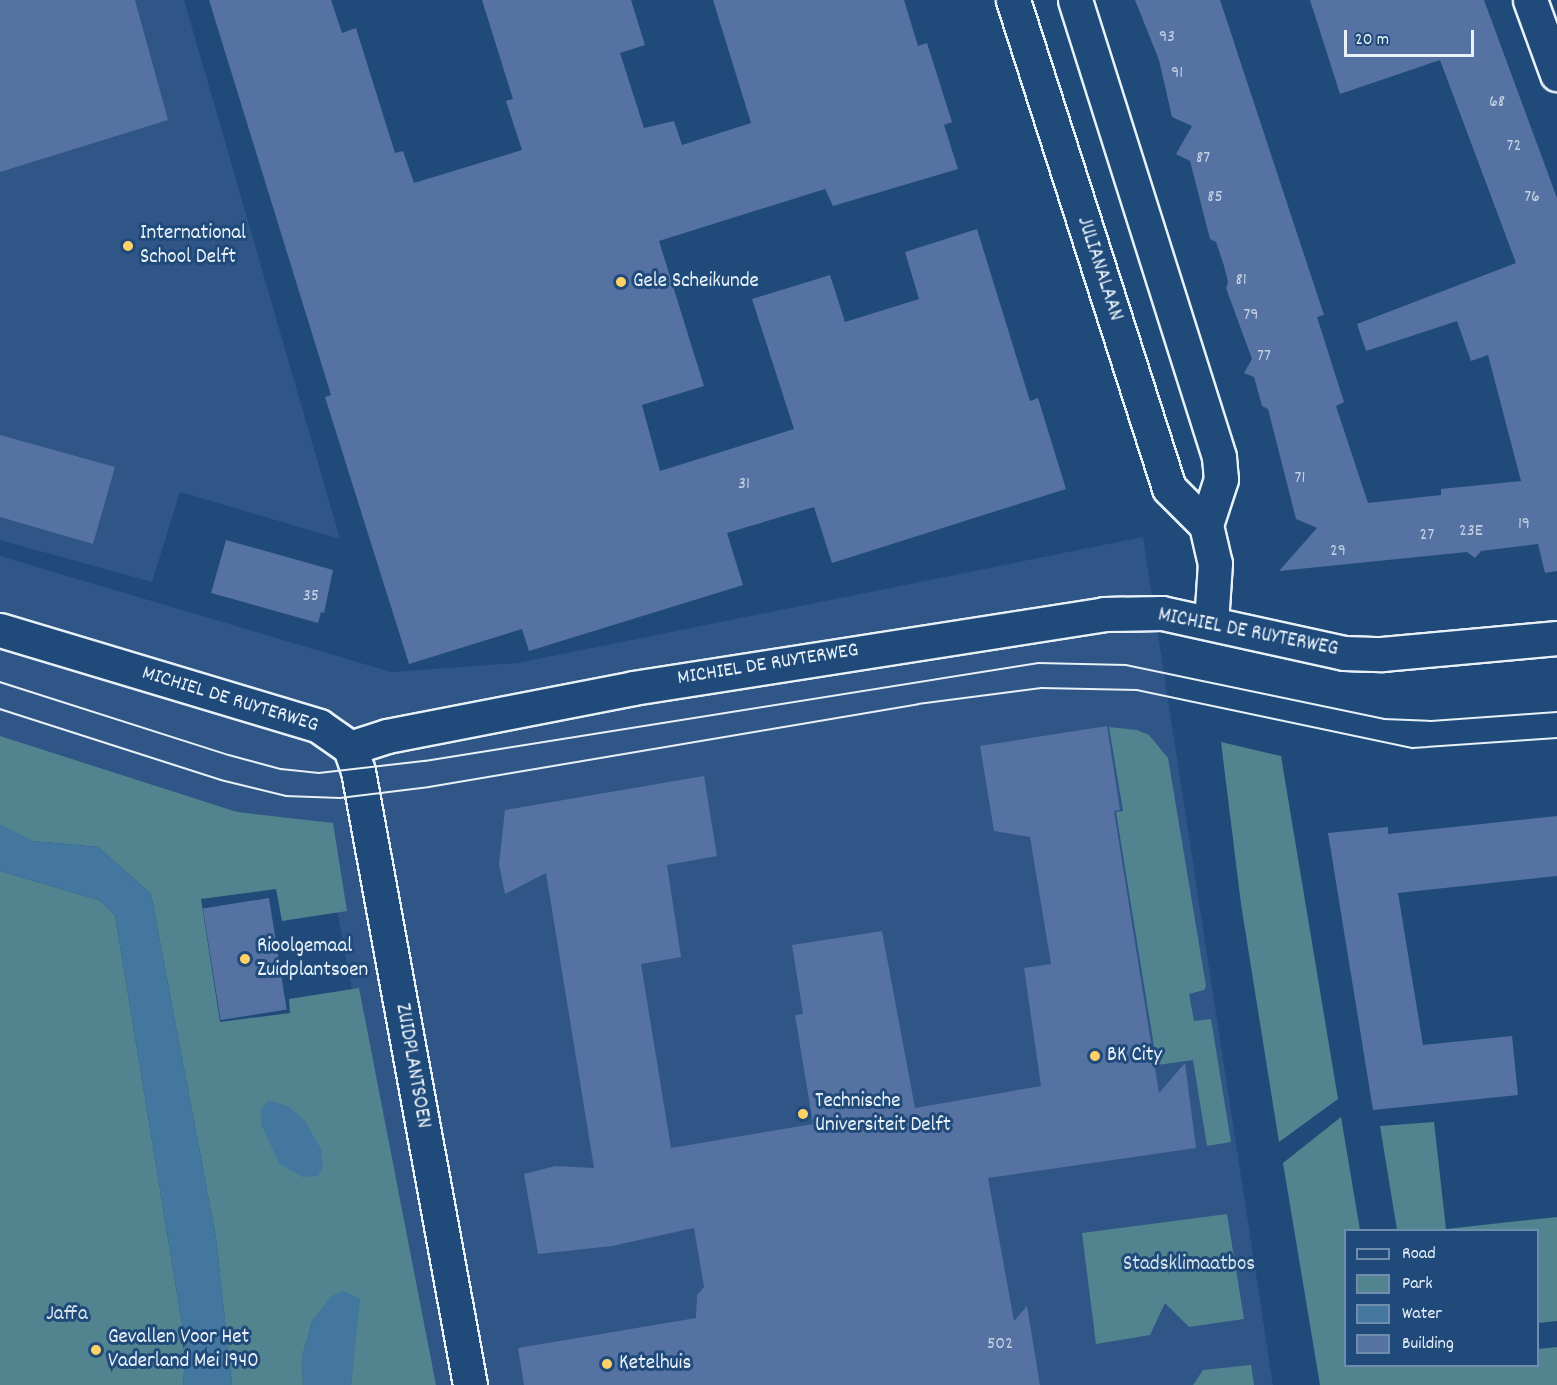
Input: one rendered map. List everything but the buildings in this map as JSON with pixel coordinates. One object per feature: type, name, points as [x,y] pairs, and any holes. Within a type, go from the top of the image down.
[{"type":"street","name":"JULIANALAAN","points":[[1013,0],[1169,488],[1206,525]]},
{"type":"street","points":[[1075,0],[1220,457],[1221,479],[1206,525],[1215,562],[1211,623]]},
{"type":"street","points":[[1530,0],[1557,74]]},
{"type":"street","name":"MICHIEL DE RUYTERWEG","points":[[0,630],[320,726],[350,748],[387,736],[633,688],[1075,617],[1133,612],[1211,623],[1344,653],[1382,654],[1557,638]]},
{"type":"street","name":"ZUIDPLANTSOEN","points":[[350,748],[358,771],[470,1385]]},
{"type":"shaded area","name":"International School Delft","points":[[0,0],[184,0],[340,539],[180,492],[152,582],[0,540]]},
{"type":"shaded area","name":"Technische Universiteit Delft","points":[[1143,537],[1273,1385],[427,1385],[324,842],[0,757],[0,556],[391,672],[517,663]]},
{"type":"green space","points":[[1109,727],[1137,730],[1149,735],[1168,758],[1206,986],[1204,990],[1189,994],[1194,1021],[1211,1019],[1231,1142],[1207,1146],[1193,1060],[1157,1065],[1116,812],[1123,811]]},
{"type":"green space","points":[[0,736],[237,812],[333,823],[347,911],[282,921],[276,889],[201,899],[220,1022],[290,1013],[289,999],[359,988],[436,1385],[351,1385],[355,1335],[313,1319],[302,1357],[303,1385],[232,1385],[216,1238],[151,894],[98,847],[32,841],[0,825]]},
{"type":"green space","points":[[1221,742],[1281,756],[1338,1099],[1279,1142],[1241,904]]},
{"type":"green space","name":"Jaffa","points":[[0,871],[99,900],[115,915],[186,1348],[183,1385],[0,1385]]},
{"type":"green space","points":[[1341,1117],[1360,1229],[1344,1229],[1344,1367],[1539,1367],[1539,1349],[1557,1347],[1557,1385],[1320,1385],[1283,1163]]},
{"type":"green space","points":[[1434,1122],[1446,1229],[1397,1229],[1380,1126]]},
{"type":"green space","name":"Stadsklimaatbos","points":[[1227,1214],[1244,1319],[1189,1327],[1165,1303],[1150,1335],[1096,1344],[1082,1233]]},
{"type":"green space","points":[[1557,1217],[1557,1321],[1539,1323],[1539,1229],[1446,1229]]},
{"type":"green space","points":[[1251,1365],[1254,1385],[1193,1385],[1203,1370]]},
{"type":"water","points":[[0,825],[33,841],[98,847],[151,894],[216,1238],[232,1385],[183,1385],[186,1348],[115,915],[99,900],[0,871]]},
{"type":"water","points":[[269,1100],[289,1107],[305,1121],[321,1149],[323,1167],[318,1176],[302,1177],[279,1163],[261,1124],[261,1110]]},
{"type":"water","points":[[343,1291],[360,1299],[351,1385],[303,1385],[302,1357],[313,1319],[332,1296]]},
{"type":"tram line","points":[[0,682],[229,755],[281,769],[319,773],[425,761],[1038,663],[1126,665],[1384,719],[1431,721],[1557,712]]},
{"type":"tram line","points":[[0,709],[221,780],[286,796],[340,798],[429,787],[918,704],[1041,688],[1137,690],[1413,748],[1557,738]]},
{"type":"place","name":"International School Delft","points":[[128,246]]},
{"type":"place","name":"Gele Scheikunde","points":[[621,282]]},
{"type":"place","name":"Rioolgemaal Zuidplantsoen","points":[[245,959]]},
{"type":"place","name":"BK City","points":[[1095,1056]]},
{"type":"place","name":"Technische Universiteit Delft","points":[[803,1114]]},
{"type":"place","name":"Gevallen Voor Het Vaderland Mei 1940","points":[[96,1350]]},
{"type":"place","name":"Ketelhuis","points":[[607,1364]]}]
